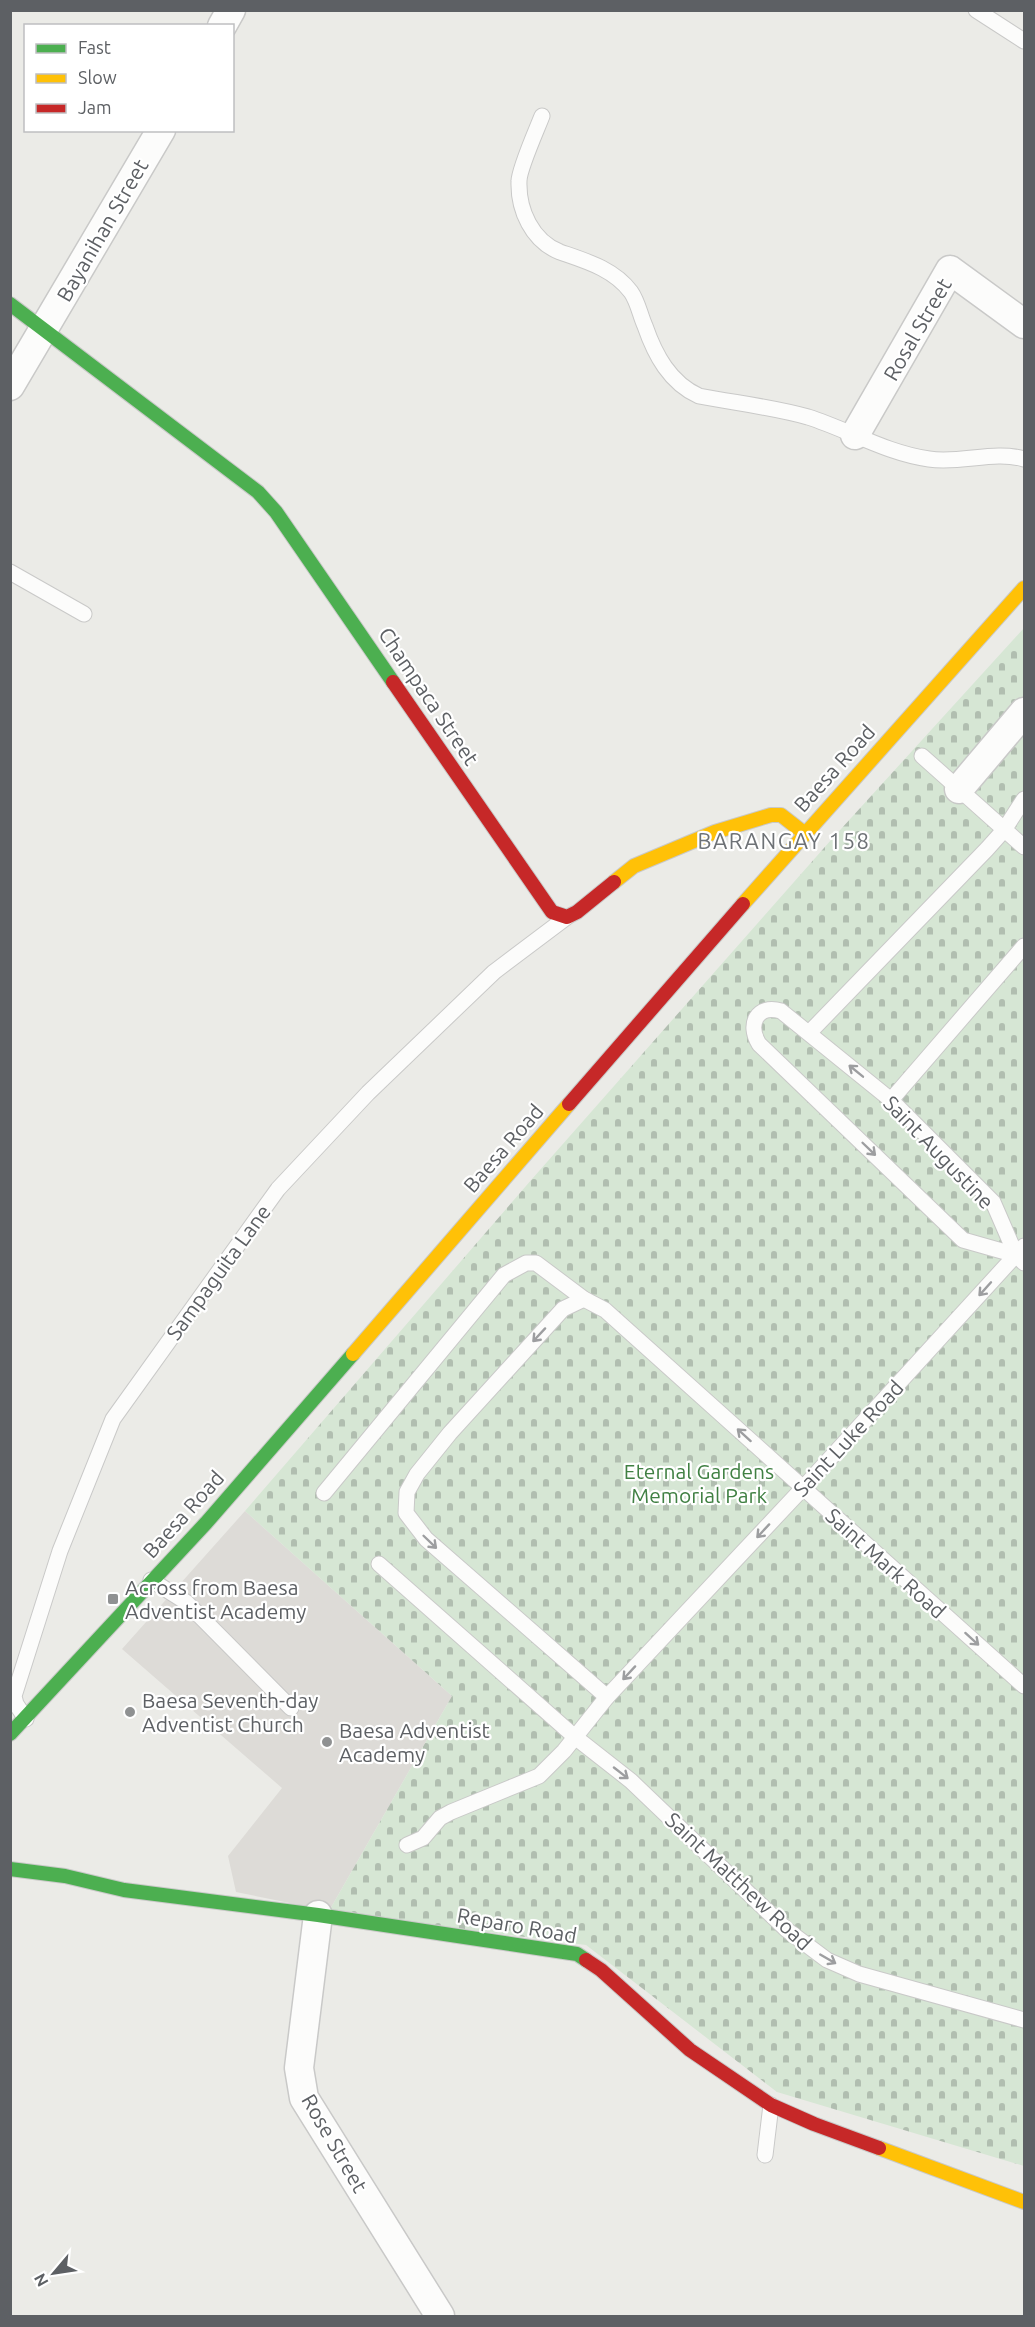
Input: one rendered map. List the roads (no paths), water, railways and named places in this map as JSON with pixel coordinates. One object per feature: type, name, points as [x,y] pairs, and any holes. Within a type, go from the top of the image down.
[{"type":"street","points":[[223,24],[231,10]]},
{"type":"street","name":"Bayanihan Street","points":[[10,386],[160,132]]},
{"type":"street","name":"Rosal Street","points":[[855,435],[950,270],[1024,324]]},
{"type":"street","name":"Champaca Street","points":[[10,304],[258,492],[276,512],[552,912],[567,917]]},
{"type":"street","name":"Baesa Road","points":[[10,1734],[206,1523],[804,833],[1024,588]]},
{"type":"street","points":[[959,789],[1024,712]]},
{"type":"street","points":[[567,917],[577,912],[634,866],[715,832],[771,815],[781,815],[804,833]]},
{"type":"street","name":"Reparo Road","points":[[10,1869],[65,1876],[124,1890],[318,1915],[577,1954],[601,1970],[690,2049],[771,2105],[814,2124],[1024,2202]]},
{"type":"street","name":"Rose Street","points":[[318,1915],[299,2068],[304,2098],[440,2316]]},
{"type":"lane","points":[[976,10],[1024,41]]},
{"type":"lane","points":[[542,116],[519,180],[525,215],[533,232],[557,251],[598,267],[623,282],[633,294],[654,350],[675,381],[686,390],[699,396],[806,417],[890,450],[930,460],[1010,455],[1024,459]]},
{"type":"lane","points":[[10,572],[84,615]]},
{"type":"lane","points":[[922,756],[1024,847]]},
{"type":"lane","points":[[809,1033],[1004,830],[1024,799]]},
{"type":"lane","name":"Sampaguita Lane","points":[[26,1719],[16,1704],[14,1696],[60,1551],[113,1419],[278,1189],[368,1093],[494,972],[567,917]]},
{"type":"lane","points":[[891,1100],[1024,946]]},
{"type":"lane","name":"Saint Augustine","points":[[771,1008],[781,1011],[891,1100],[993,1202],[1022,1254],[963,1240],[759,1044],[753,1035],[752,1028],[762,1012],[771,1008]]},
{"type":"lane","name":"Saint Luke Road","points":[[407,1845],[423,1838],[440,1818],[451,1812],[539,1776],[564,1751],[607,1697],[1022,1254]]},
{"type":"lane","name":"Saint Mark Road","points":[[324,1493],[504,1275],[526,1263],[536,1263],[584,1299],[605,1310],[1024,1686]]},
{"type":"lane","points":[[584,1299],[563,1309],[450,1433],[417,1474],[407,1492],[406,1513],[426,1539],[607,1697]]},
{"type":"lane","name":"Saint Matthew Road","points":[[379,1564],[575,1737],[631,1781],[787,1930],[827,1960],[859,1974],[1024,2020]]},
{"type":"lane","points":[[151,1580],[186,1602],[291,1708]]},
{"type":"lane","points":[[765,2155],[771,2105]]},
{"type":"place","name":"Across from Baesa Adventist Academy","points":[[113,1599]]},
{"type":"place","name":"Baesa Seventh-day Adventist Church","points":[[130,1712]]},
{"type":"place","name":"Baesa Adventist Academy","points":[[327,1742]]},
{"type":"district","name":"BARANGAY 158","points":[[784,840]]},
{"type":"park label","name":"Eternal Gardens Memorial Park","points":[[699,1483]]}]
